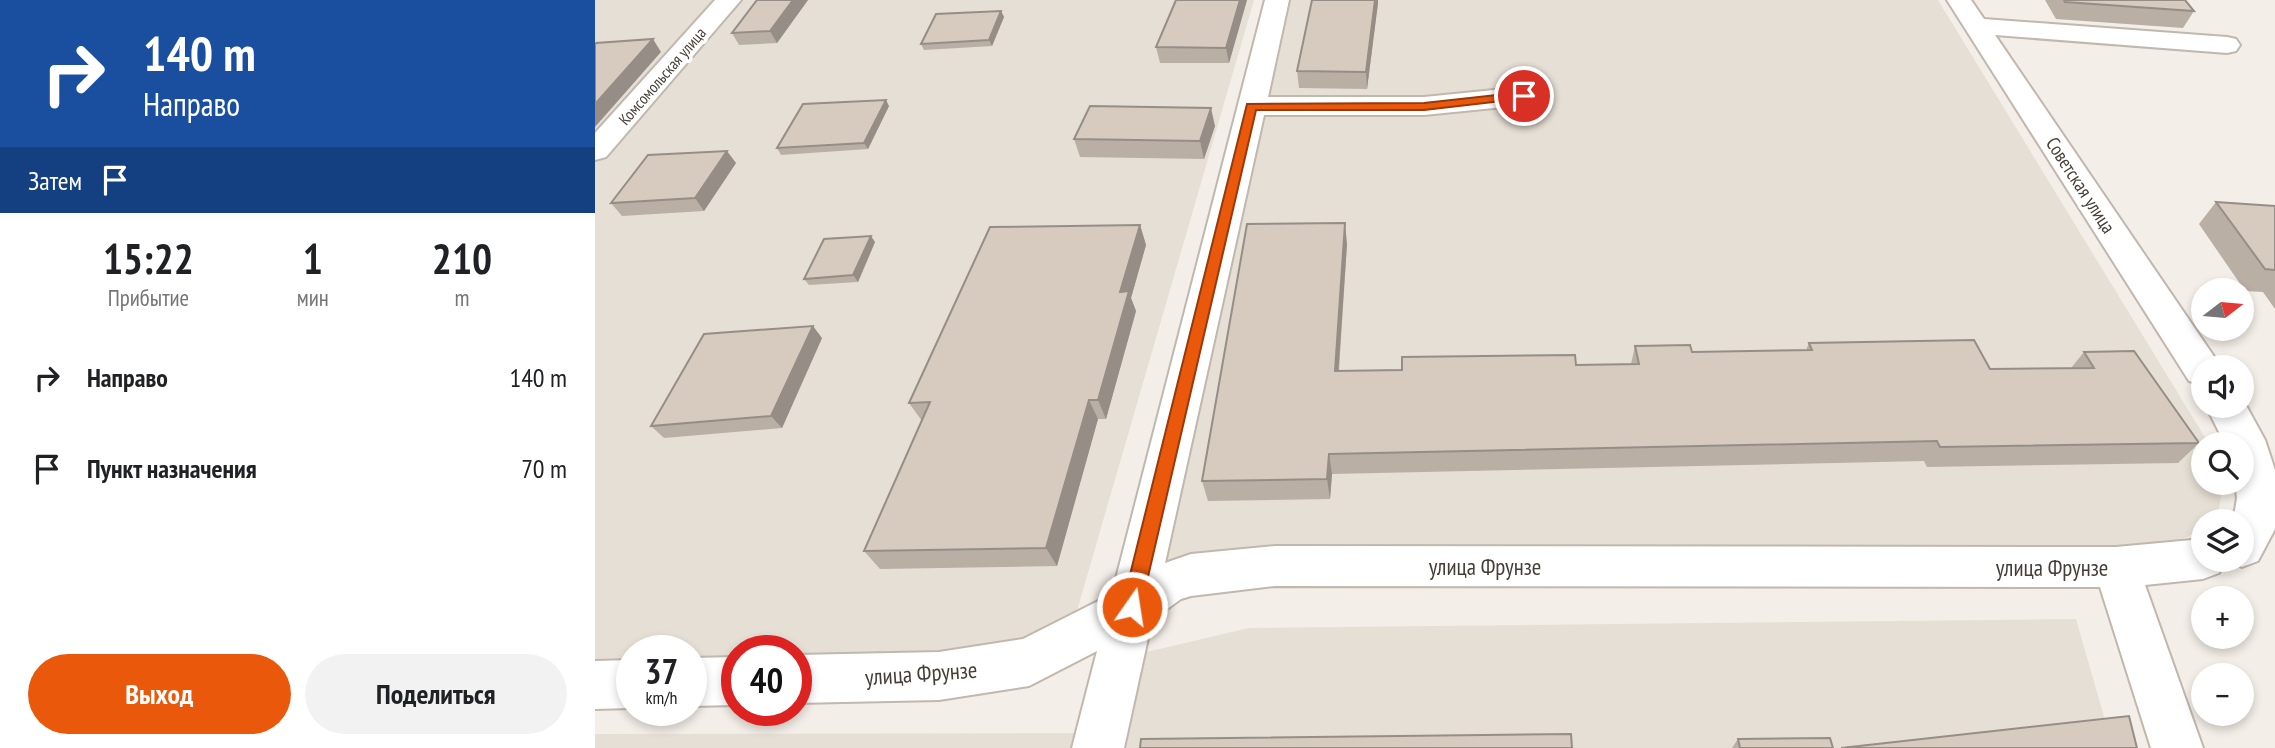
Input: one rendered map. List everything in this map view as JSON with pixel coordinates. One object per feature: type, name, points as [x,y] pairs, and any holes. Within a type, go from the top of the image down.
[{"type":"street","name":"Комсомольская улица","points":[[595,151],[729,0]]},
{"type":"street","points":[[1098,748],[1277,0]]},
{"type":"street","name":"Советская улица","points":[[1959,0],[2192,355]]},
{"type":"street","points":[[1976,26],[2227,45]]},
{"type":"street","points":[[1251,106],[1424,106],[1524,96]]},
{"type":"street","points":[[2234,418],[2256,451],[2268,477],[2271,502],[2266,524],[2254,538]]},
{"type":"street","name":"улица Фрунзе","points":[[812,679],[939,676],[1028,662],[1132,607],[1165,584],[1191,575],[1275,566],[2116,567],[2191,560]]},
{"type":"street","points":[[2116,567],[2177,748]]},
{"type":"street","points":[[595,685],[616,684]]},
{"type":"shaded area","points":[[595,0],[717,0],[595,135]]},
{"type":"shaded area","points":[[741,0],[1254,0],[1074,621],[949,677],[812,678],[812,635],[721,635],[721,679],[707,679],[707,635],[616,635],[616,679],[595,679],[595,160]]},
{"type":"shaded area","points":[[1291,0],[1938,0],[2202,432],[2191,432],[2191,495],[2221,495],[2219,509],[2191,509],[2191,535],[2160,550],[1156,577]]},
{"type":"shaded area","points":[[2076,619],[2113,748],[1117,748],[1138,654],[1249,628]]},
{"type":"shaded area","points":[[1080,733],[1076,748],[595,748],[595,734]]},
{"type":"building","points":[[757,0],[793,0],[770,31],[732,33]]},
{"type":"building","points":[[1176,0],[1240,0],[1226,48],[1156,47]]},
{"type":"building","points":[[1312,0],[1375,0],[1366,72],[1297,71]]},
{"type":"building","points":[[2064,0],[2185,0],[2194,11],[2065,2]]},
{"type":"building","points":[[1001,11],[989,40],[921,44],[936,14]]},
{"type":"building","points":[[653,39],[595,104],[596,43]]},
{"type":"building","points":[[886,100],[864,143],[777,148],[803,104]]},
{"type":"building","points":[[1090,106],[1211,108],[1200,141],[1074,139]]},
{"type":"building","points":[[727,151],[695,198],[611,203],[648,155]]},
{"type":"building","points":[[2216,202],[2275,206],[2275,270],[2265,269]]},
{"type":"building","points":[[1345,223],[1335,371],[1402,370],[1402,357],[1575,355],[1576,365],[1639,364],[1635,346],[1690,345],[1692,352],[1812,350],[1809,343],[1974,340],[1990,369],[2094,368],[2084,352],[2134,351],[2191,432],[2191,443],[1940,447],[1937,441],[1329,454],[1327,479],[1202,481],[1247,224]]},
{"type":"building","points":[[1140,225],[1120,292],[1129,291],[1098,400],[1089,400],[1046,548],[864,551],[930,402],[909,403],[990,227]]},
{"type":"building","points":[[871,236],[853,275],[804,279],[824,239]]},
{"type":"building","points":[[813,326],[771,416],[651,426],[704,334]]},
{"type":"building","points":[[2129,716],[2137,748],[1841,748]]},
{"type":"building","points":[[1571,734],[1572,748],[1140,748],[1141,739]]},
{"type":"building","points":[[1830,738],[1833,748],[1740,748],[1738,739]]},
{"type":"route","points":[[1132,607],[1251,106],[1424,106],[1524,96]]}]
